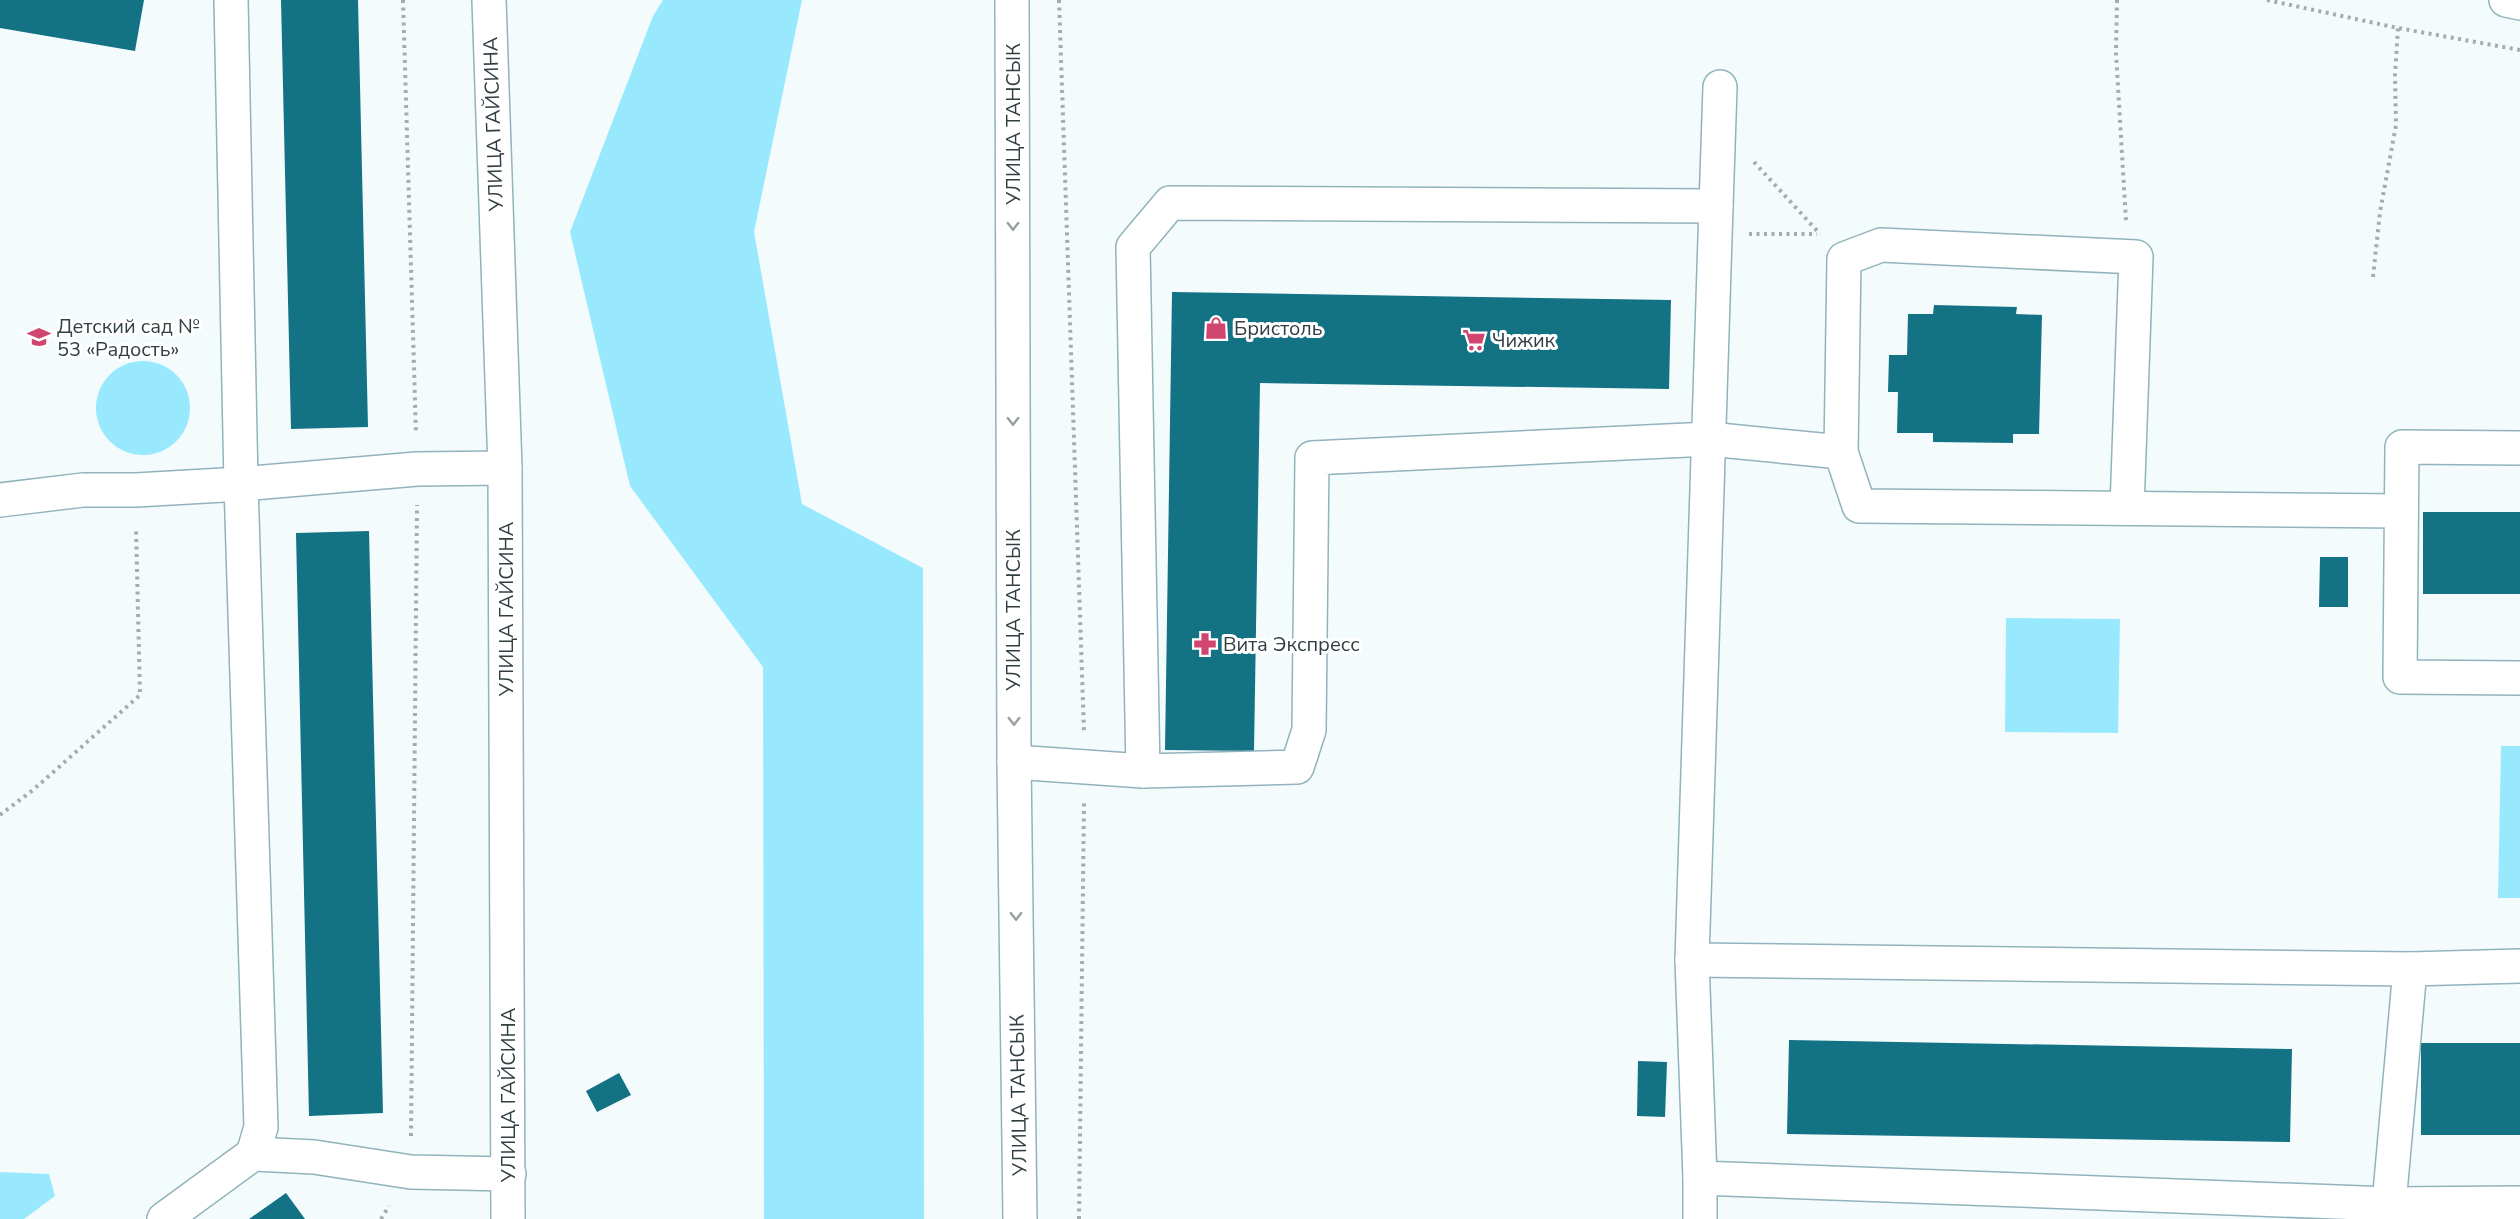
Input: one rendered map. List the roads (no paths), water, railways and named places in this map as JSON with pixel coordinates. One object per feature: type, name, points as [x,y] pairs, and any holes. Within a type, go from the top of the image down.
[{"type":"street","points":[[164,1219],[253,1154],[261,1127],[241,484],[231,0]]},
{"type":"street","name":"УЛИЦА ГАЙСИНА","points":[[489,0],[505,468],[508,1219]]},
{"type":"street","name":"УЛИЦА ТАНСЫК","points":[[1012,0],[1014,762],[1020,1219]]},
{"type":"street","points":[[2506,0],[2520,3]]},
{"type":"street","points":[[1700,1219],[1692,960],[1720,87]]},
{"type":"street","points":[[1143,771],[1133,247],[1170,203],[1716,220]]},
{"type":"street","points":[[2127,508],[2136,257],[1881,245],[1844,259],[1841,452],[1859,506],[2401,511]]},
{"type":"street","points":[[1014,762],[1143,771],[1297,767],[1309,729],[1312,458],[1709,439],[1841,452]]},
{"type":"street","points":[[2520,448],[2402,447],[2400,677],[2520,678]]},
{"type":"street","points":[[0,500],[83,490],[135,490],[241,484],[417,469],[505,468]]},
{"type":"street","points":[[1692,960],[2410,969],[2520,966]]},
{"type":"street","points":[[2390,1212],[2410,969]]},
{"type":"street","points":[[253,1154],[314,1157],[411,1172],[509,1174]]},
{"type":"street","points":[[1700,1178],[2390,1212],[2520,1203]]},
{"type":"place","name":"Бристоль","points":[[1216,328]]},
{"type":"place","name":"Детский сад № 53 «Радость»","points":[[39,337]]},
{"type":"place","name":"Чижик","points":[[1474,340]]},
{"type":"place","name":"Вита Экспресс","points":[[1205,644]]}]
